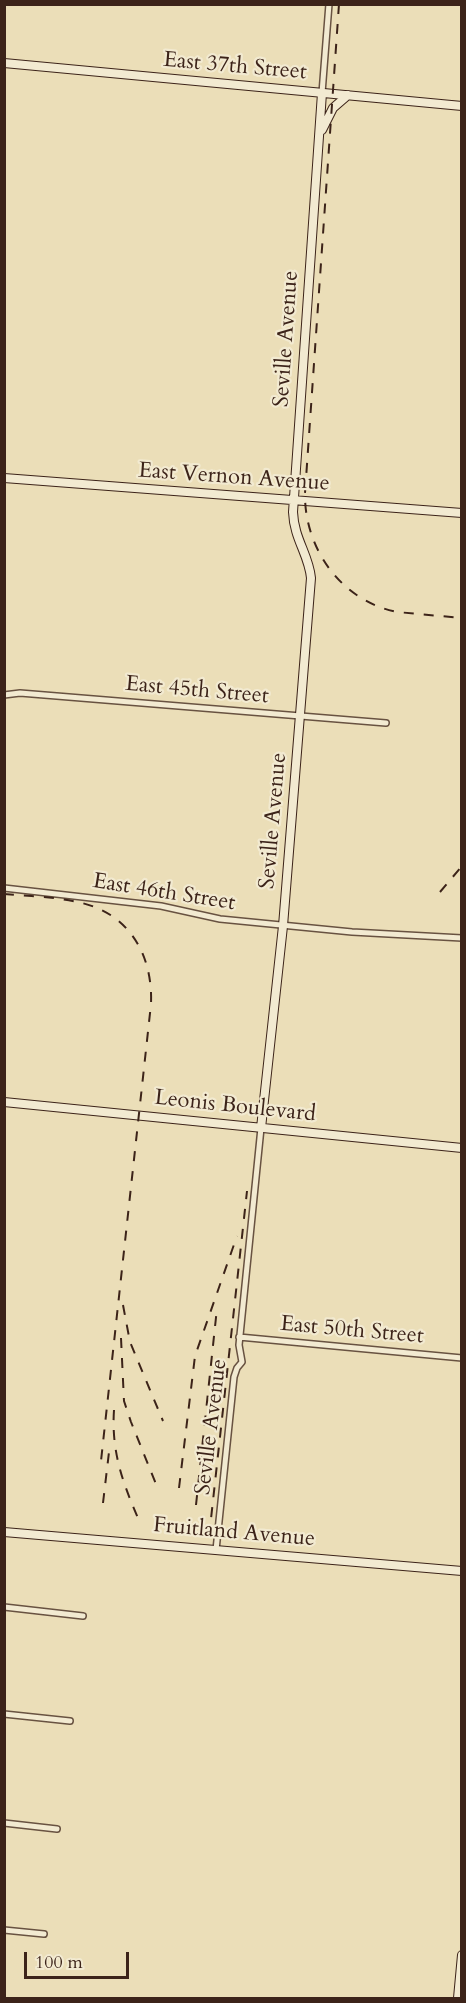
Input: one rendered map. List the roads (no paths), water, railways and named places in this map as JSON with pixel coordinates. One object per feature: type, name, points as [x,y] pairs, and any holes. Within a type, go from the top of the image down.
[{"type":"street","points":[[322,93],[329,4]]},
{"type":"street","name":"East 37th Street","points":[[4,63],[462,106]]},
{"type":"street","name":"Seville Avenue","points":[[216,1550],[234,1377],[242,1362],[239,1337],[284,926],[311,578],[294,528],[294,501],[322,93]]},
{"type":"street","points":[[319,137],[330,111],[348,96]]},
{"type":"street","name":"East Vernon Avenue","points":[[4,478],[462,513]]},
{"type":"street","name":"East 45th Street","points":[[4,695],[20,693],[386,723]]},
{"type":"street","name":"East 46th Street","points":[[4,888],[161,906],[220,919],[284,926],[462,938]]},
{"type":"street","name":"Leonis Boulevard","points":[[4,1102],[462,1148]]},
{"type":"street","name":"East 50th Street","points":[[239,1337],[462,1358]]},
{"type":"street","name":"Fruitland Avenue","points":[[4,1532],[462,1571]]},
{"type":"street","points":[[4,1607],[83,1616]]},
{"type":"street","points":[[4,1714],[70,1721]]},
{"type":"street","points":[[4,1822],[57,1828]]},
{"type":"street","points":[[4,1930],[44,1934]]},
{"type":"street","points":[[458,1998],[462,1955]]},
{"type":"railway","points":[[339,4],[305,493],[306,513],[319,552],[343,584],[359,596],[377,606],[397,612],[462,618]]},
{"type":"railway","points":[[440,892],[462,866]]},
{"type":"railway","points":[[4,894],[63,899],[82,903],[114,917],[136,940],[148,970],[151,987],[101,1461]]},
{"type":"railway","points":[[209,1537],[247,1191]]},
{"type":"railway","points":[[179,1488],[195,1356],[237,1236]]},
{"type":"railway","points":[[123,1305],[130,1342],[163,1421]]},
{"type":"railway","points":[[196,1505],[217,1308]]},
{"type":"railway","points":[[121,1338],[124,1401],[156,1484]]},
{"type":"railway","points":[[114,1410],[115,1441],[120,1469],[141,1525]]},
{"type":"railway","points":[[103,1503],[109,1452]]}]
